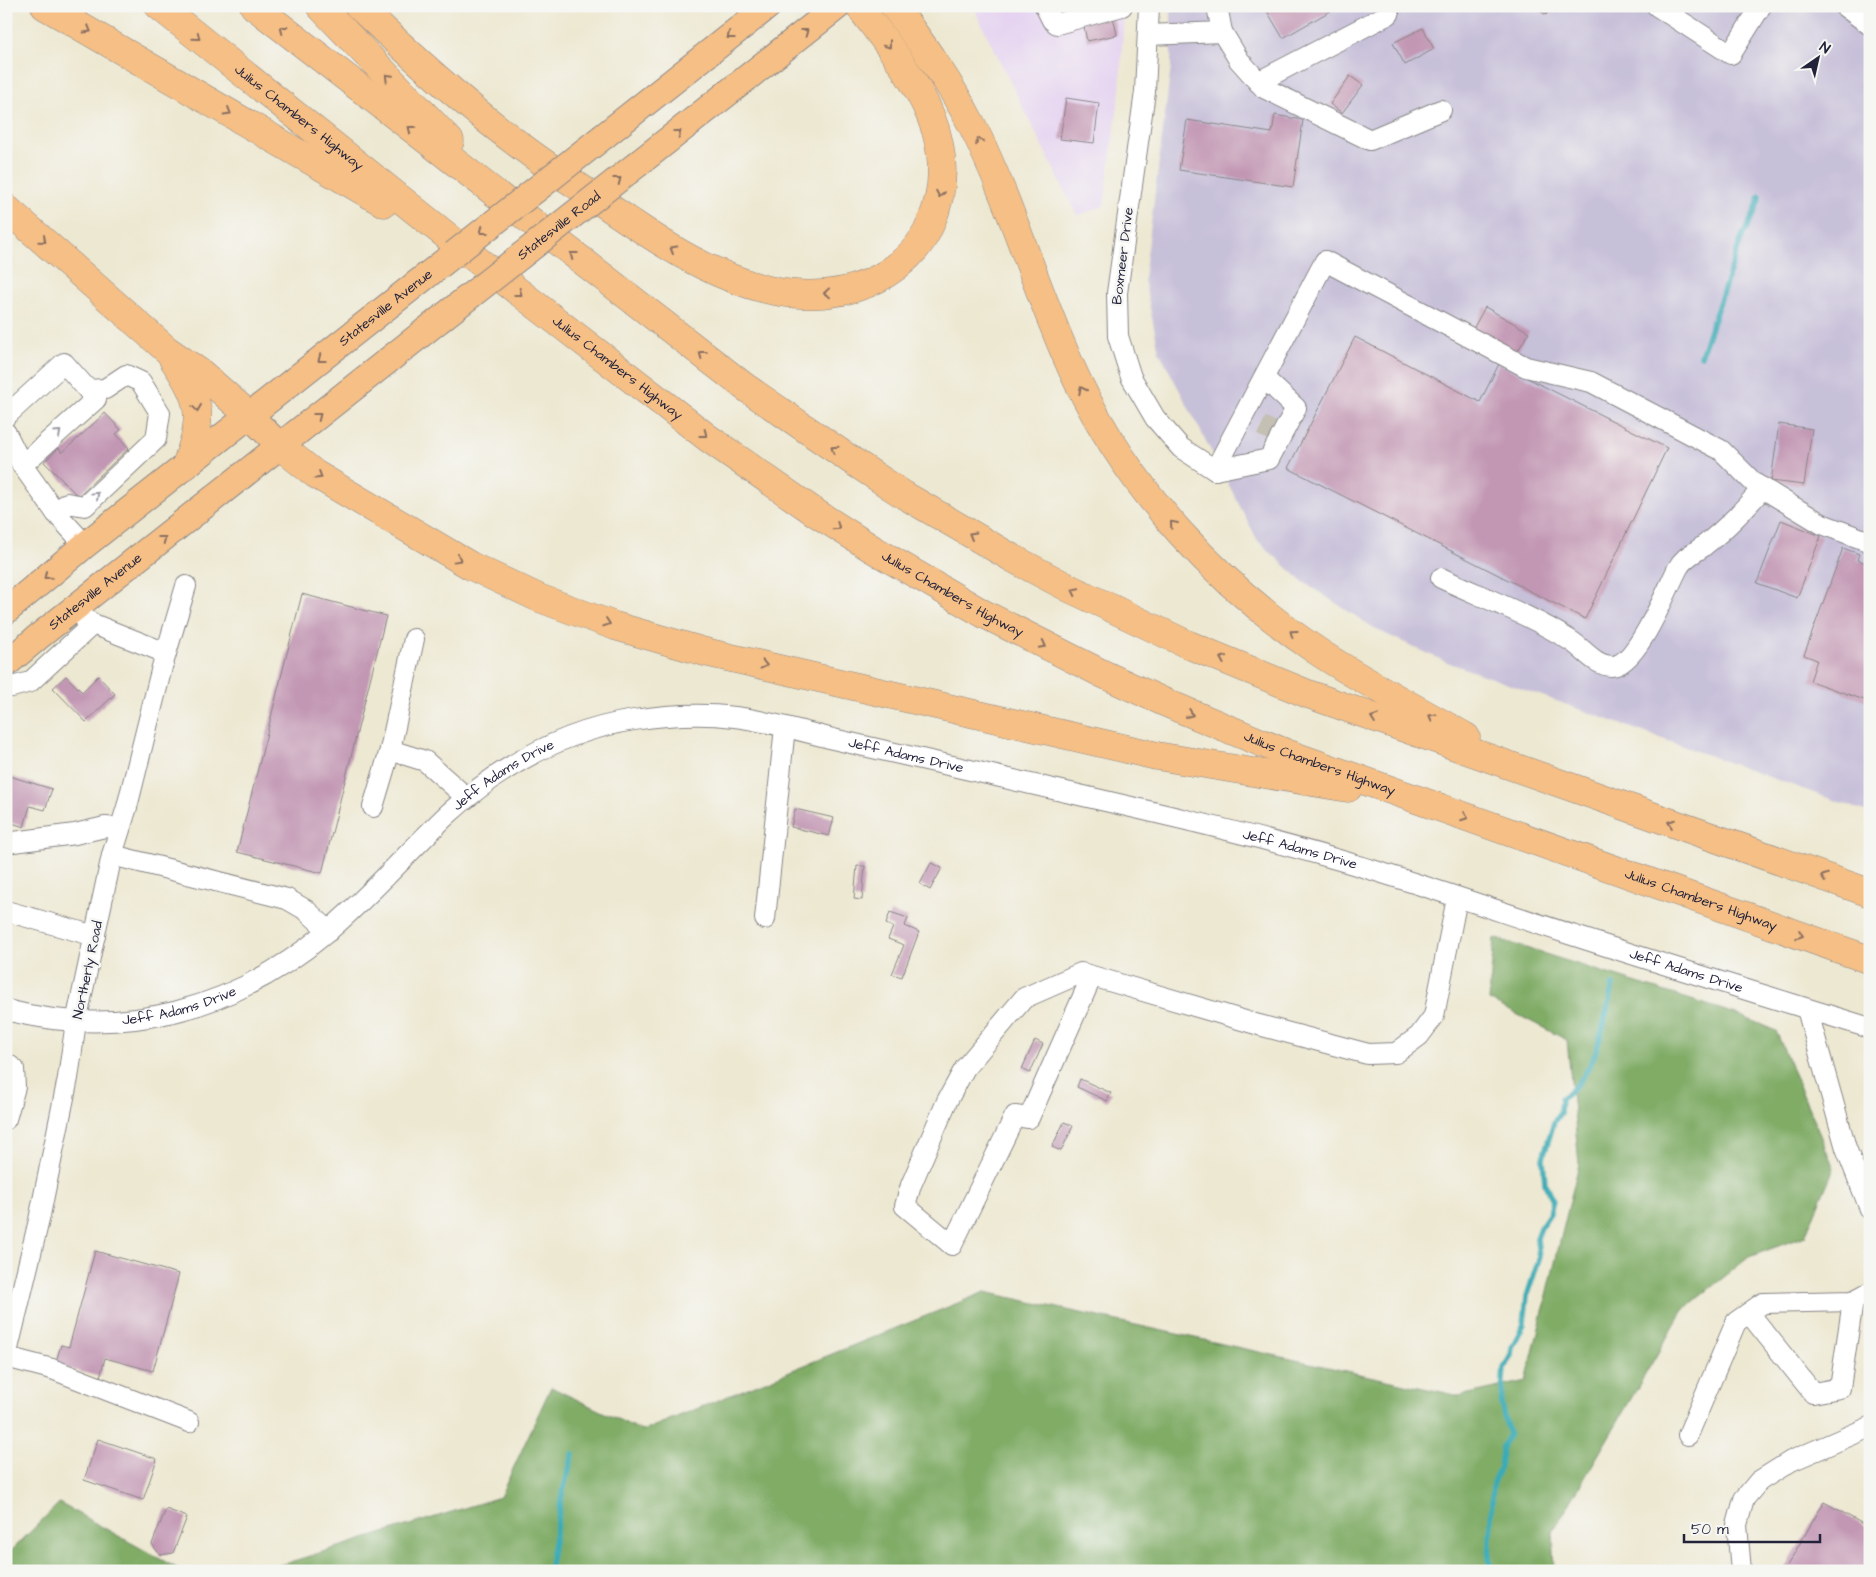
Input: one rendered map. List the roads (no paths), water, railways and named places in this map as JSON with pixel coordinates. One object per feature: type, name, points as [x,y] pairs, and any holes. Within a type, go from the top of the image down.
[{"type":"highway","points":[[45,6],[467,252]]},
{"type":"highway","name":"Julius Chambers Highway","points":[[159,6],[467,252],[708,438],[816,513],[928,582],[1043,645],[1164,702],[1286,753],[1870,960]]},
{"type":"highway","points":[[254,6],[694,348],[797,424],[904,495],[1014,559],[1130,617],[1248,670],[1362,714],[1870,893]]},
{"type":"highway","points":[[320,6],[519,212]]},
{"type":"highway","points":[[359,6],[398,43],[486,119],[526,150],[635,225],[673,249],[721,273],[767,290],[811,295],[834,293],[854,288],[878,278],[905,260],[928,229],[941,195],[943,177],[942,158],[939,138],[932,118],[910,76],[859,6]]},
{"type":"highway","points":[[894,6],[941,70],[973,127],[1000,185],[1062,345],[1078,381],[1114,446],[1158,508],[1182,535],[1231,583],[1288,630],[1312,647],[1353,674],[1536,775]]},
{"type":"highway","points":[[6,208],[167,350],[202,374],[249,415]]},
{"type":"highway","points":[[167,350],[188,382],[196,397],[199,410],[196,436],[186,465]]},
{"type":"highway","points":[[280,446],[315,474],[471,566],[539,598],[616,626],[705,652],[1157,756],[1419,800]]},
{"type":"main road","name":"Statesville Avenue","points":[[6,611],[85,545],[768,6]]},
{"type":"main road","name":"Statesville Road","points":[[280,446],[838,6]]},
{"type":"main road","points":[[249,415],[280,446]]},
{"type":"main road","name":"Statesville Avenue","points":[[6,664],[83,617],[280,446]]},
{"type":"street","points":[[1045,6],[1052,20],[1057,24],[1117,7]]},
{"type":"street","name":"Boxmeer Drive","points":[[1149,6],[1145,92],[1117,293],[1118,336],[1131,377],[1154,418],[1181,448],[1216,470]]},
{"type":"street","points":[[1217,6],[1222,32],[1239,60],[1264,88],[1370,140],[1442,110]]},
{"type":"street","points":[[1656,6],[1731,54],[1761,6]]},
{"type":"street","points":[[1844,6],[1870,25]]},
{"type":"street","points":[[1258,82],[1389,14]]},
{"type":"street","points":[[1148,35],[1222,32]]},
{"type":"street","points":[[1216,470],[1325,261],[1526,367],[1591,382],[1721,450],[1754,483],[1822,524],[1870,542]]},
{"type":"street","points":[[6,416],[64,363],[96,399],[22,465]]},
{"type":"street","points":[[56,513],[67,504],[85,506],[156,439],[160,413],[141,382],[126,375],[105,389],[88,390]]},
{"type":"street","points":[[1216,470],[1269,459],[1296,408],[1283,405],[1264,378]]},
{"type":"street","points":[[6,432],[22,465],[56,513],[85,545]]},
{"type":"street","points":[[1247,463],[1266,439]]},
{"type":"street","points":[[1441,578],[1548,627],[1573,642],[1595,660],[1611,666],[1622,664],[1639,644],[1679,566],[1688,555],[1704,546],[1728,526],[1763,488]]},
{"type":"street","name":"Northerly Road","points":[[7,1349],[39,1220],[68,1078],[76,1022],[112,855],[127,807],[166,653],[186,586]]},
{"type":"street","points":[[6,684],[12,687],[30,682],[83,617],[166,653]]},
{"type":"street","points":[[373,807],[390,750],[414,639]]},
{"type":"street","name":"Jeff Adams Drive","points":[[6,1010],[46,1019],[76,1022],[107,1022],[173,1013],[239,990],[272,972],[302,952],[328,931],[466,798],[513,764],[547,746],[572,736],[633,720],[699,715],[734,717],[785,727],[1259,839],[1339,860],[1870,1028]]},
{"type":"street","points":[[765,919],[785,727]]},
{"type":"street","points":[[390,750],[425,761],[466,798]]},
{"type":"street","points":[[6,843],[75,834],[105,827],[120,828]]},
{"type":"street","points":[[112,855],[287,899],[306,910],[328,931]]},
{"type":"street","points":[[1092,976],[1029,1118],[1016,1116],[952,1245],[905,1206],[911,1185],[947,1101],[965,1068],[1024,998],[1081,973],[1092,976],[1259,1025],[1368,1054],[1396,1053],[1419,1036],[1434,1016],[1457,898]]},
{"type":"street","points":[[6,911],[95,936]]},
{"type":"street","points":[[1807,1009],[1846,1148],[1870,1209]]},
{"type":"street","points":[[6,1063],[14,1069],[15,1087],[6,1119]]},
{"type":"street","points":[[1688,1435],[1736,1322],[1763,1303],[1861,1296],[1840,1388],[1813,1393],[1749,1313]]},
{"type":"street","points":[[7,1349],[52,1369],[189,1422]]},
{"type":"street","points":[[1741,1571],[1737,1525],[1744,1499],[1759,1481],[1791,1461],[1870,1427]]},
{"type":"waterway","points":[[1701,356],[1743,234],[1753,216],[1760,196]]},
{"type":"waterway","points":[[1491,1571],[1489,1558],[1493,1483],[1500,1466],[1503,1445],[1509,1434],[1501,1405],[1504,1368],[1524,1324],[1527,1296],[1539,1259],[1537,1238],[1542,1225],[1550,1213],[1553,1201],[1545,1184],[1543,1158],[1554,1122],[1560,1113],[1561,1098],[1573,1088],[1591,1063],[1602,1032],[1613,985]]},
{"type":"waterway","points":[[549,1571],[562,1495],[573,1454]]},
{"type":"tunnel","points":[[1266,439],[1279,412]]}]
